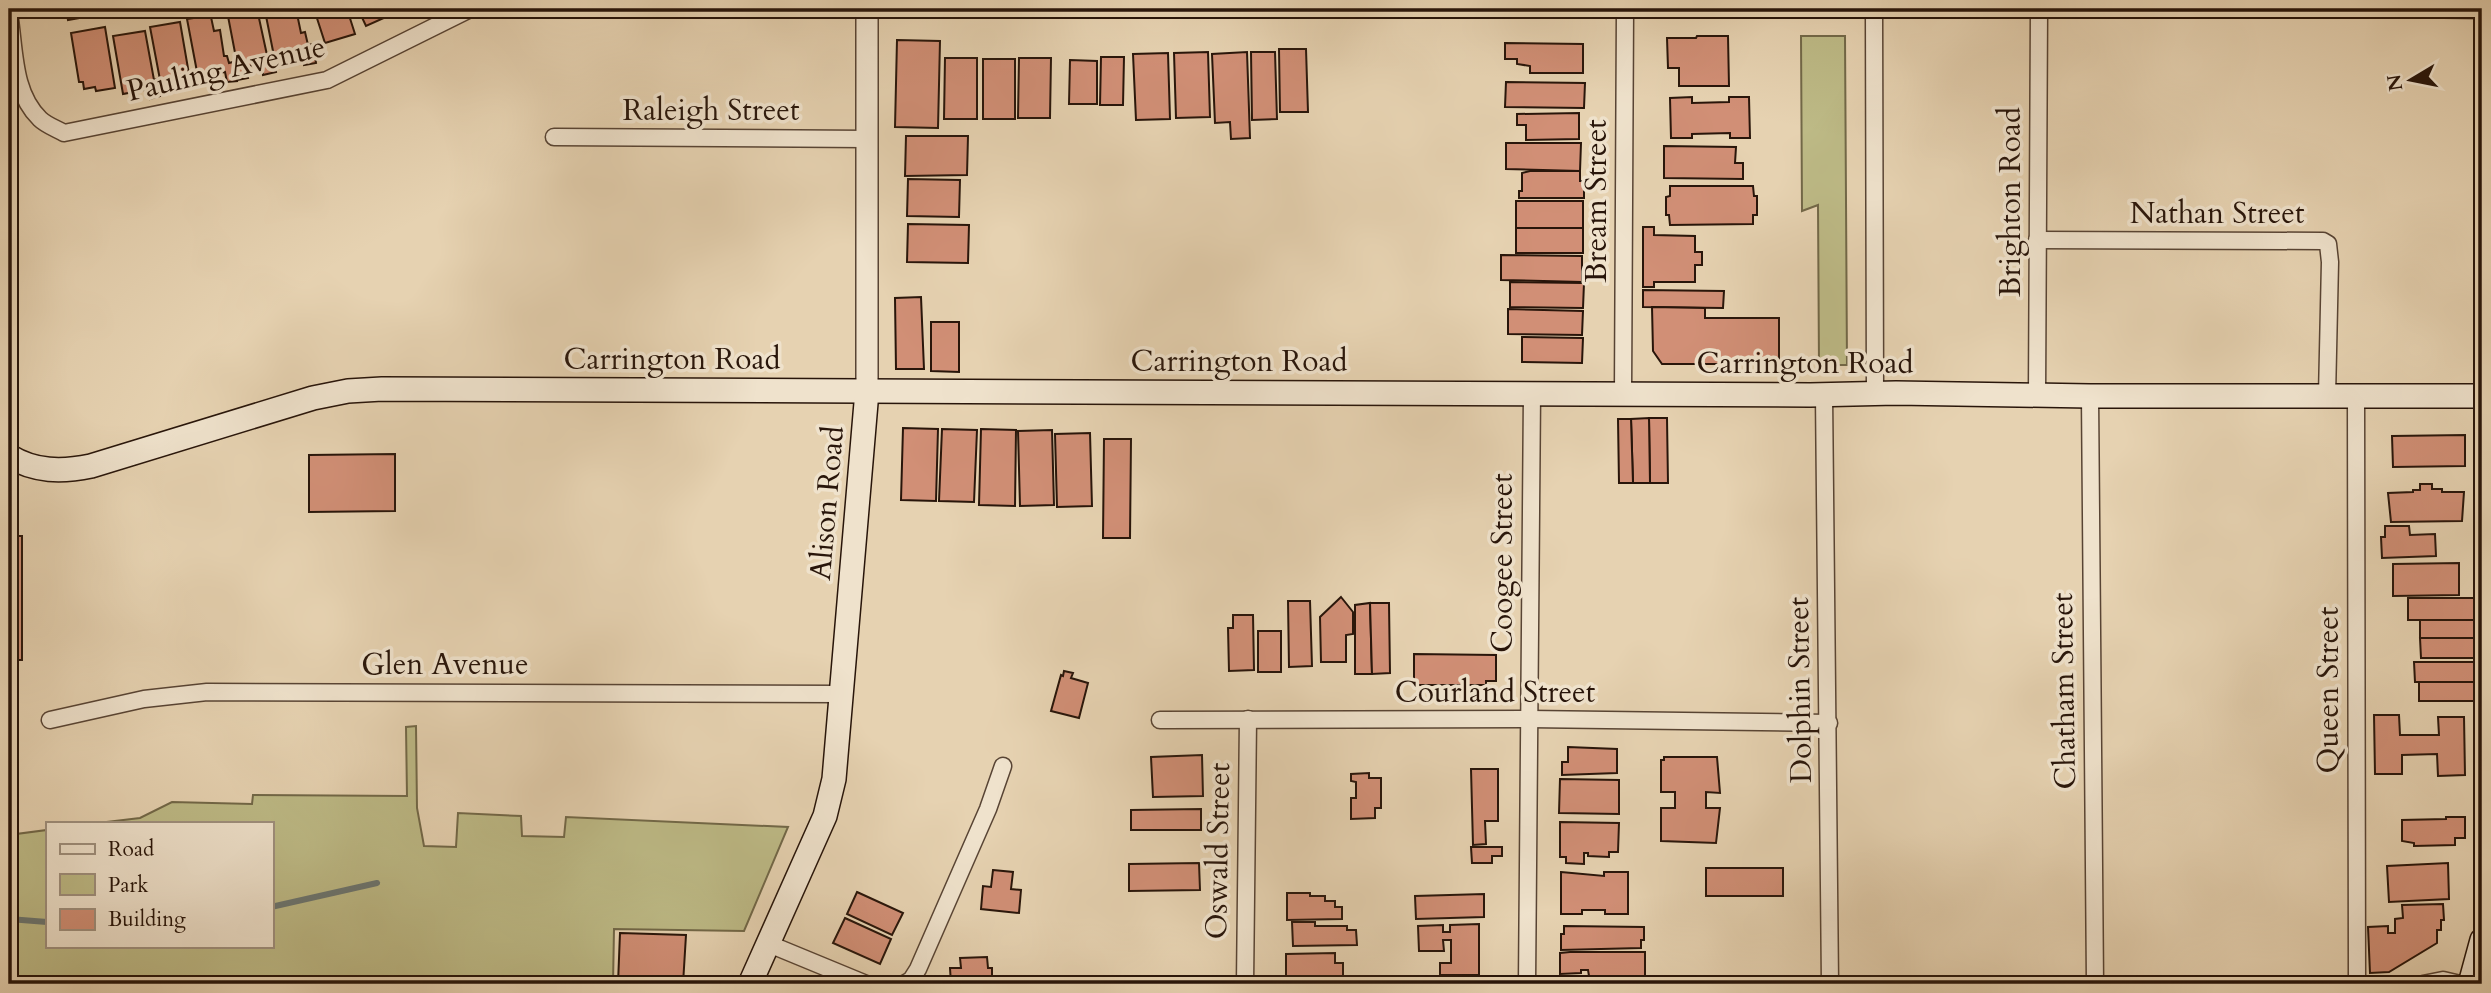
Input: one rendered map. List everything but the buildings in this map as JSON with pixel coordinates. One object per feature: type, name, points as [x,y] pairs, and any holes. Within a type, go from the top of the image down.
[{"type":"main road","name":"Carrington Road","points":[[9,456],[36,468],[73,470],[313,398],[348,391],[382,389],[2090,397],[2482,396]]},
{"type":"main road","name":"Alison Road","points":[[750,984],[825,817],[834,779],[867,391]]},
{"type":"main road","points":[[2470,984],[2482,940]]},
{"type":"street","name":"Pauling Avenue","points":[[9,13],[15,66],[23,97],[40,120],[64,133],[327,80],[470,9]]},
{"type":"street","name":"Alison Road","points":[[867,9],[867,391]]},
{"type":"street","name":"Bream Street","points":[[1623,394],[1625,9]]},
{"type":"street","points":[[1874,9],[1875,394]]},
{"type":"street","name":"Brighton Road","points":[[2037,396],[2039,9]]},
{"type":"street","points":[[2404,9],[2482,10]]},
{"type":"street","name":"Raleigh Street","points":[[554,137],[867,139]]},
{"type":"street","name":"Nathan Street","points":[[2037,240],[2323,241],[2328,244],[2330,262],[2327,396]]},
{"type":"street","name":"Coogee Street","points":[[1527,984],[1532,393]]},
{"type":"street","name":"Dolphin Street","points":[[1824,395],[1830,984]]},
{"type":"street","name":"Queen Street","points":[[2356,396],[2357,984]]},
{"type":"street","name":"Chatham Street","points":[[2090,397],[2095,984]]},
{"type":"street","name":"Glen Avenue","points":[[50,720],[144,699],[207,692],[842,694]]},
{"type":"street","name":"Oswald Street","points":[[1244,984],[1248,719]]},
{"type":"street","name":"Courland Street","points":[[1160,720],[1529,719],[1829,723]]},
{"type":"street","points":[[904,984],[911,980],[918,969],[988,809],[1003,766]]},
{"type":"street","points":[[769,944],[866,984]]},
{"type":"street","points":[[2423,984],[2443,980],[2460,984]]},
{"type":"green space","points":[[1801,36],[1845,36],[1847,365],[1819,365],[1818,205],[1802,211]]},
{"type":"green space","points":[[416,726],[417,808],[424,846],[456,847],[458,813],[521,816],[522,836],[564,837],[566,817],[788,827],[744,931],[614,929],[613,984],[9,984],[9,835],[46,830],[46,948],[273,948],[273,822],[106,822],[140,818],[172,802],[252,804],[253,795],[407,796],[406,727]]},
{"type":"waterway","points":[[273,907],[377,883]]},
{"type":"waterway","points":[[9,919],[46,922]]}]
